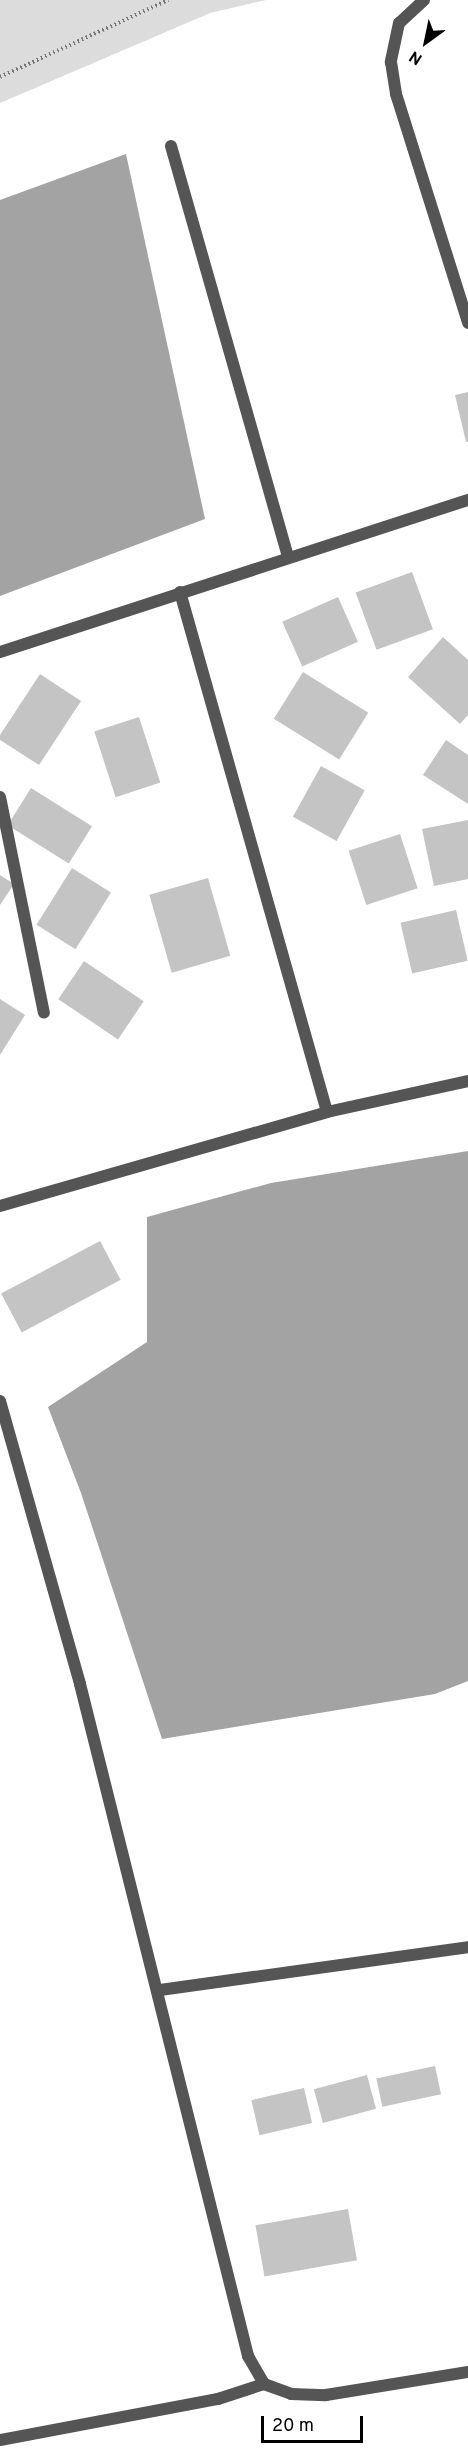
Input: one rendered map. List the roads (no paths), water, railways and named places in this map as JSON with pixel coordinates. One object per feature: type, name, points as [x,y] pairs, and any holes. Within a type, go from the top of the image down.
[{"type":"street","points":[[424,0],[399,23],[391,62],[396,94],[468,323]]},
{"type":"street","points":[[171,146],[288,557]]},
{"type":"street","points":[[0,652],[468,500]]},
{"type":"street","points":[[180,592],[327,1112]]},
{"type":"street","points":[[0,796],[44,1013]]},
{"type":"street","points":[[0,1206],[327,1112],[468,1081]]},
{"type":"street","points":[[0,1401],[77,1673],[160,1990],[237,2320],[248,2356],[264,2384]]},
{"type":"street","points":[[160,1990],[468,1947]]},
{"type":"street","points":[[0,2440],[218,2399],[264,2384],[291,2394],[326,2395],[468,2372]]}]
